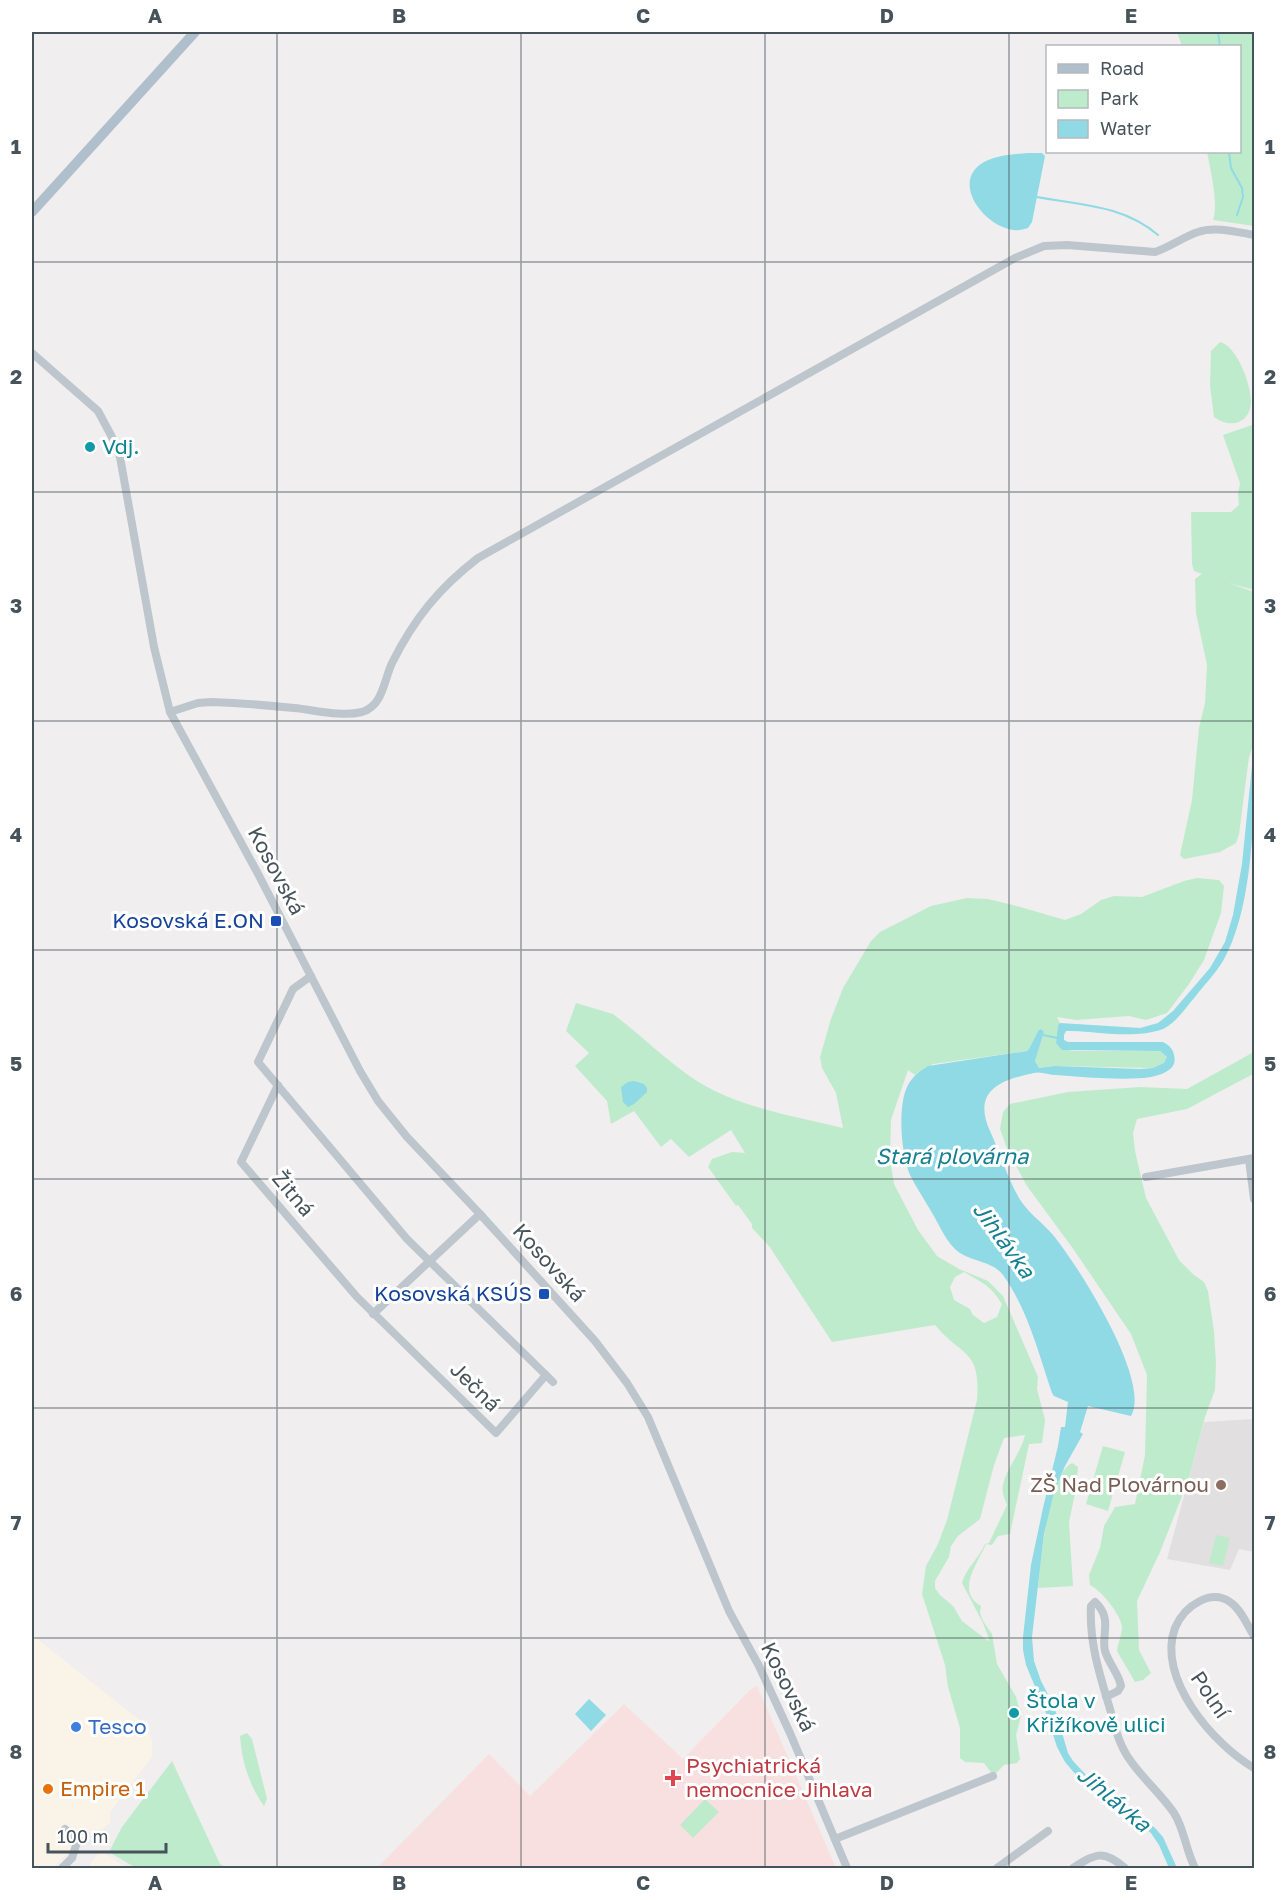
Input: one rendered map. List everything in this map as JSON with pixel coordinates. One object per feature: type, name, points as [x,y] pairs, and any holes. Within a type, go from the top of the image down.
[{"type":"main road","points":[[32,212],[195,32]]},
{"type":"street","points":[[170,712],[198,703],[211,702],[291,707],[338,713],[360,712],[369,709],[375,705],[381,694],[391,667],[412,625],[452,578],[478,558],[1016,258],[1044,246],[1067,245],[1155,252],[1196,232],[1211,229],[1254,235]]},
{"type":"street","name":"Kosovská","points":[[32,352],[98,411],[113,439],[120,457],[154,647],[170,712],[360,1071],[378,1101],[407,1137],[595,1341],[627,1383],[648,1417],[729,1611],[759,1666],[790,1733],[847,1869]]},
{"type":"street","points":[[311,976],[293,989],[258,1062],[407,1239],[553,1382]]},
{"type":"street","name":"Žitná","points":[[278,1085],[242,1161],[373,1314]]},
{"type":"street","points":[[1146,1177],[1252,1159],[1254,1199]]},
{"type":"street","points":[[373,1314],[480,1214]]},
{"type":"street","name":"Ječná","points":[[373,1314],[496,1433],[546,1375]]},
{"type":"street","name":"Polní","points":[[1254,1636],[1233,1604],[1218,1597],[1210,1597],[1196,1603],[1182,1615],[1173,1634],[1172,1649],[1175,1674],[1189,1702],[1220,1740],[1242,1761],[1254,1768]]},
{"type":"street","points":[[1106,1697],[1118,1691],[1121,1686],[1106,1652],[1107,1627],[1100,1608],[1095,1602],[1091,1606],[1092,1644],[1106,1697],[1125,1753],[1143,1779],[1174,1812],[1195,1869]]},
{"type":"street","points":[[835,1839],[993,1776]]},
{"type":"street","points":[[62,1869],[72,1858],[77,1842],[65,1829]]},
{"type":"street","points":[[997,1869],[1048,1831]]},
{"type":"street","points":[[1073,1869],[1086,1860],[1105,1854],[1125,1869]]},
{"type":"shaded area","name":"ZŠ Nad Plovárnou","points":[[1254,1419],[1254,1552],[1239,1549],[1230,1570],[1167,1559],[1204,1422]]},
{"type":"shaded area","points":[[32,1630],[36,1638],[146,1725],[152,1740],[152,1757],[110,1812],[110,1822],[95,1838],[88,1832],[53,1868],[32,1868]]},
{"type":"shaded area","name":"Psychiatrická nemocnice Jihlava","points":[[757,1686],[836,1868],[377,1868],[489,1754],[530,1796],[624,1704],[683,1759],[750,1690]]},
{"type":"shaded area","points":[[100,1850],[121,1864],[129,1868],[88,1868]]},
{"type":"green space","points":[[1177,32],[1254,32],[1254,226],[1213,220],[1215,197],[1207,153],[1241,153],[1241,45],[1182,45]]},
{"type":"green space","points":[[1220,342],[1232,351],[1246,377],[1251,402],[1250,409],[1243,420],[1238,422],[1226,423],[1214,417],[1210,386],[1211,351]]},
{"type":"green space","points":[[1252,425],[1254,431],[1254,590],[1229,583],[1254,592],[1254,743],[1249,757],[1236,843],[1220,852],[1184,859],[1180,855],[1192,800],[1199,728],[1205,703],[1207,665],[1196,613],[1195,579],[1202,574],[1194,571],[1192,564],[1191,512],[1231,512],[1239,505],[1240,483],[1223,435]]},
{"type":"green space","points":[[1197,878],[1219,880],[1224,886],[1221,913],[1204,960],[1167,1013],[1146,1020],[1129,1016],[1076,1020],[1057,1017],[1060,1023],[1056,1043],[1072,1051],[1160,1051],[1167,1057],[1162,1065],[1153,1068],[1055,1066],[1039,1068],[1035,1061],[1044,1032],[1038,1031],[1027,1051],[933,1064],[915,1075],[908,1070],[891,1120],[890,1159],[894,1184],[918,1230],[937,1256],[959,1269],[988,1281],[1003,1296],[1038,1377],[1037,1389],[1045,1420],[1042,1443],[1029,1444],[1010,1534],[998,1536],[992,1545],[986,1544],[974,1568],[969,1585],[973,1600],[981,1606],[980,1613],[983,1621],[992,1634],[997,1664],[1016,1697],[1021,1716],[1016,1735],[1020,1759],[1017,1763],[1004,1765],[992,1774],[984,1763],[965,1762],[960,1758],[960,1728],[948,1687],[945,1665],[922,1594],[926,1566],[947,1520],[977,1400],[976,1371],[972,1362],[935,1325],[832,1342],[769,1246],[752,1228],[752,1224],[708,1167],[712,1159],[732,1152],[745,1153],[731,1130],[689,1157],[671,1139],[661,1147],[634,1111],[611,1124],[607,1101],[575,1066],[589,1053],[566,1031],[576,1003],[613,1014],[678,1068],[723,1095],[762,1109],[843,1128],[836,1093],[822,1068],[820,1057],[843,988],[871,941],[880,932],[931,906],[967,898],[988,899],[1065,920],[1081,914],[1101,900],[1114,896],[1142,897]],"holes":[[[964,1272],[986,1285],[998,1298],[1002,1304],[997,1317],[984,1323],[973,1315],[970,1309],[954,1300],[950,1287],[955,1277]],[[1025,1435],[1003,1485],[1007,1505],[989,1543],[985,1544],[962,1583],[983,1623],[988,1641],[962,1621],[953,1606],[935,1588],[935,1581],[958,1536],[980,1519],[994,1465],[1004,1438]]]},
{"type":"green space","points":[[1254,1053],[1253,1074],[1187,1109],[1137,1119],[1133,1133],[1146,1198],[1179,1260],[1204,1282],[1208,1291],[1216,1364],[1215,1390],[1205,1417],[1188,1481],[1160,1552],[1137,1601],[1139,1650],[1151,1673],[1143,1680],[1135,1682],[1117,1651],[1122,1630],[1121,1622],[1110,1603],[1090,1585],[1089,1575],[1100,1548],[1104,1526],[1115,1507],[1135,1504],[1145,1455],[1147,1375],[1131,1334],[1027,1186],[1008,1151],[1000,1129],[1003,1112],[1010,1104],[1068,1092],[1140,1087],[1187,1089]]},
{"type":"green space","points":[[1103,1446],[1125,1452],[1108,1511],[1086,1504]]},
{"type":"green space","points":[[1072,1463],[1078,1467],[1069,1522],[1073,1586],[1038,1588],[1043,1540],[1051,1501],[1063,1471]]},
{"type":"green space","points":[[1216,1535],[1230,1538],[1223,1566],[1209,1563]]},
{"type":"green space","points":[[247,1733],[252,1739],[267,1799],[264,1806],[250,1781],[242,1755],[240,1736]]},
{"type":"green space","points":[[172,1761],[220,1864],[227,1868],[136,1868],[109,1852],[122,1827]]},
{"type":"green space","points":[[705,1799],[719,1812],[693,1838],[680,1825]]},
{"type":"water","points":[[1042,153],[1045,156],[1032,222],[1028,228],[1014,230],[992,221],[982,212],[974,202],[970,190],[970,179],[975,169],[986,161],[1002,156]]},
{"type":"water","name":"Stará plovárna","points":[[1254,746],[1253,827],[1247,886],[1233,939],[1220,966],[1172,1023],[1163,1029],[1141,1034],[1066,1031],[1064,1035],[1064,1040],[1068,1042],[1163,1042],[1173,1051],[1175,1061],[1173,1066],[1165,1073],[1142,1078],[1099,1078],[1034,1073],[1000,1084],[987,1097],[984,1106],[990,1131],[1019,1198],[1064,1250],[1109,1323],[1131,1377],[1135,1399],[1131,1416],[1088,1406],[1080,1432],[1083,1434],[1054,1492],[1044,1534],[1032,1637],[1034,1661],[1054,1706],[1068,1753],[1073,1761],[1088,1777],[1155,1828],[1163,1837],[1177,1868],[1169,1868],[1151,1833],[1089,1790],[1065,1762],[1057,1747],[1026,1665],[1023,1637],[1031,1565],[1061,1427],[1065,1427],[1068,1402],[1052,1393],[1026,1317],[1003,1275],[993,1266],[960,1253],[945,1236],[910,1175],[904,1155],[901,1117],[908,1085],[928,1066],[1027,1051],[1041,1029],[1044,1032],[1035,1061],[1039,1068],[1055,1066],[1140,1069],[1153,1068],[1164,1063],[1167,1057],[1160,1051],[1062,1050],[1056,1043],[1058,1025],[1060,1023],[1140,1028],[1158,1023],[1173,1011],[1210,968],[1225,942],[1233,915],[1242,864]]},
{"type":"water","points":[[634,1081],[644,1084],[647,1092],[628,1107],[623,1102],[621,1087]]},
{"type":"water","points":[[589,1699],[606,1715],[591,1731],[575,1714]]},
{"type":"waterway","points":[[1218,32],[1220,45]]},
{"type":"waterway","points":[[1229,153],[1231,168],[1242,188],[1243,197],[1237,215]]},
{"type":"waterway","points":[[1037,197],[1116,212],[1145,225],[1158,235]]},
{"type":"waterway","points":[[1043,1035],[1057,1038]]},
{"type":"place","name":"Vdj.","points":[[90,447]]},
{"type":"place","name":"Kosovská E.ON","points":[[276,921]]},
{"type":"place","name":"Kosovská KSÚS","points":[[544,1294]]},
{"type":"place","name":"ZŠ Nad Plovárnou","points":[[1221,1485]]},
{"type":"place","name":"Štola v Křižíkově ulici","points":[[1014,1713]]},
{"type":"place","name":"Tesco","points":[[76,1727]]},
{"type":"place","name":"Psychiatrická nemocnice Jihlava","points":[[673,1778]]},
{"type":"place","name":"Empire 1","points":[[48,1789]]},
{"type":"water label","name":"Jihlávka","points":[[1004,1240]]},
{"type":"water label","name":"Jihlávka","points":[[1114,1799]]}]
